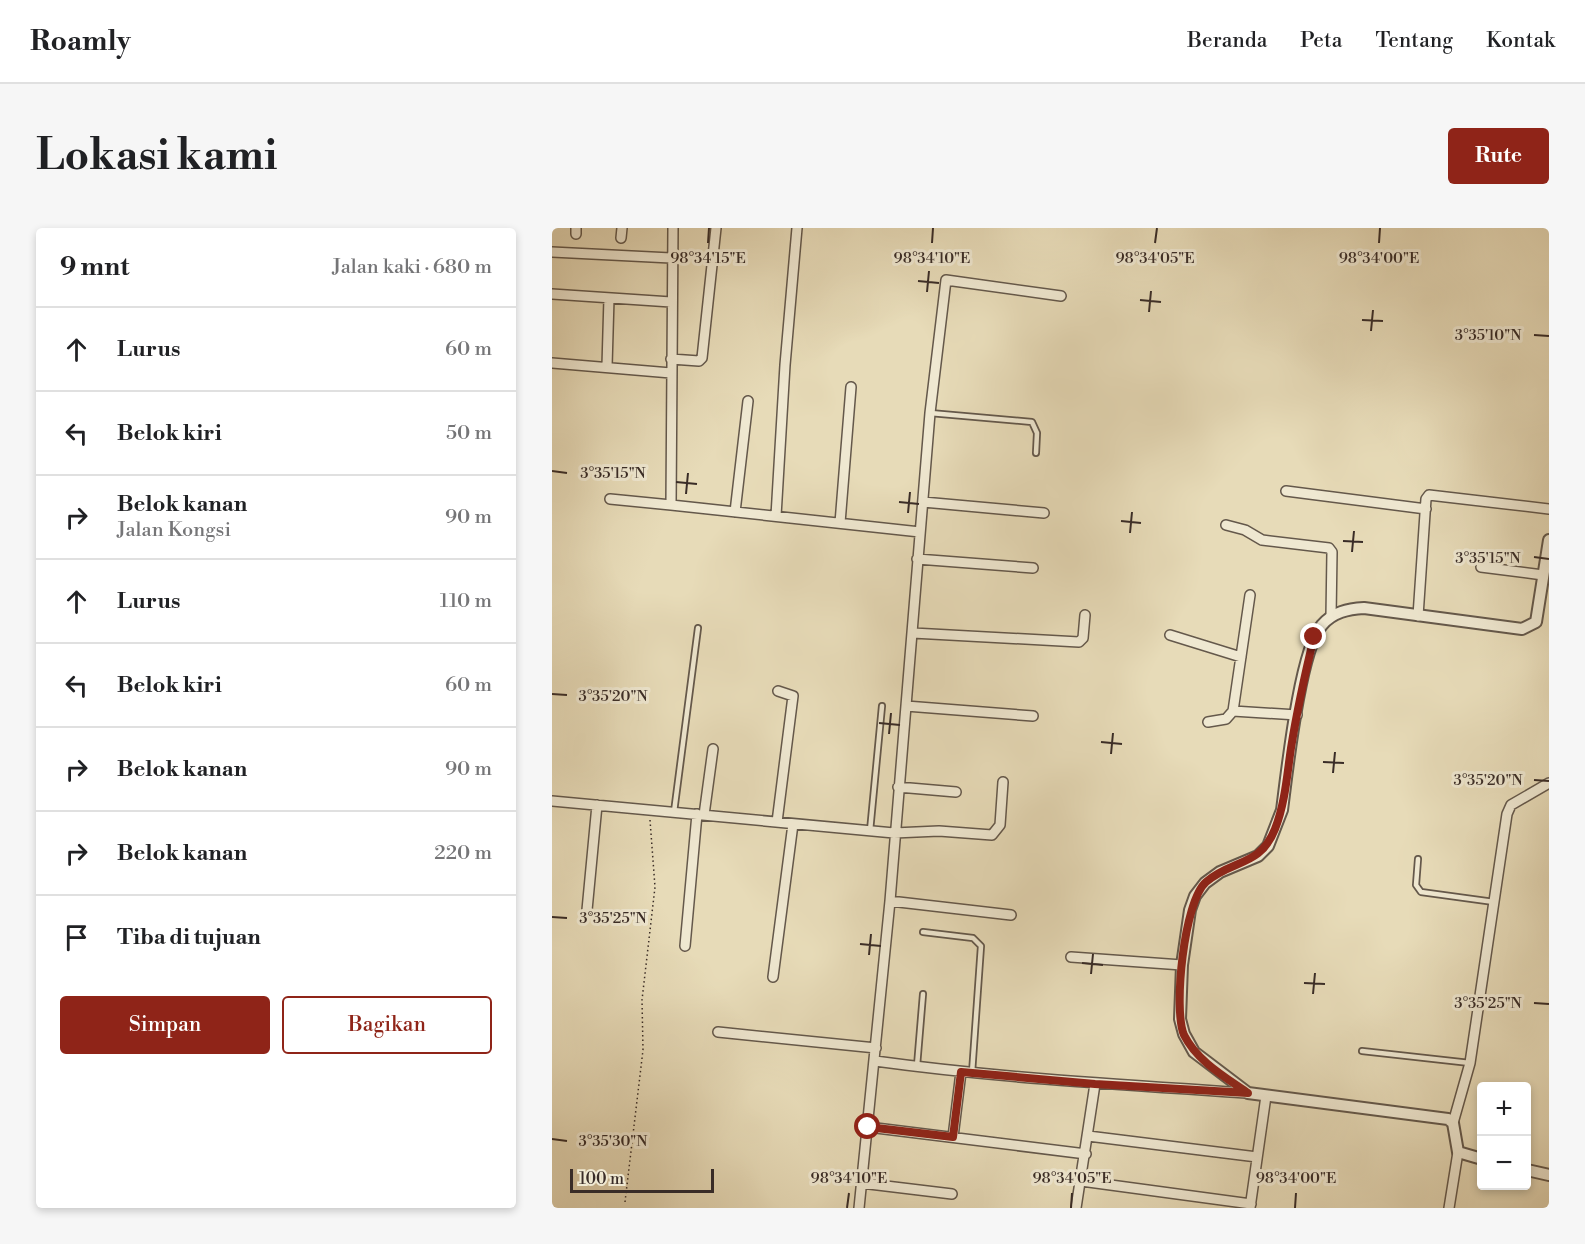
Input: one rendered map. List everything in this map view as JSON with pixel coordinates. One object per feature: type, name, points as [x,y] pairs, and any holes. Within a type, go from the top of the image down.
[{"type":"street","points":[[621,238],[622,228]]},
{"type":"street","points":[[671,505],[673,228]]},
{"type":"street","points":[[671,359],[699,361],[702,358],[716,228]]},
{"type":"street","points":[[776,516],[785,365],[797,228]]},
{"type":"street","points":[[552,252],[671,258]]},
{"type":"street","points":[[859,1208],[890,901],[930,413],[946,279],[1061,296]]},
{"type":"street","points":[[552,294],[671,302]]},
{"type":"street","points":[[607,366],[609,298]]},
{"type":"street","points":[[552,363],[671,373]]},
{"type":"street","points":[[840,523],[851,387]]},
{"type":"street","points":[[735,512],[748,401]]},
{"type":"street","points":[[1286,491],[1426,509]]},
{"type":"street","points":[[1418,616],[1429,495],[1549,509]]},
{"type":"street","points":[[610,499],[920,532]]},
{"type":"street","points":[[923,502],[1044,513]]},
{"type":"street","points":[[1226,525],[1245,530],[1262,540],[1329,548],[1332,552],[1331,617]]},
{"type":"street","points":[[1248,1093],[1194,1052],[1184,1034],[1180,1019],[1182,965],[1190,910],[1200,889],[1220,872],[1258,856],[1272,836],[1281,810],[1297,716],[1314,637],[1331,617],[1346,609],[1364,609],[1522,629],[1530,628],[1536,622],[1549,540]]},
{"type":"street","points":[[917,559],[1033,567]]},
{"type":"street","points":[[1481,567],[1543,575]]},
{"type":"street","points":[[1208,722],[1226,719],[1233,711],[1250,595]]},
{"type":"street","points":[[913,633],[1079,642],[1083,638],[1085,615]]},
{"type":"street","points":[[1170,635],[1241,657]]},
{"type":"street","points":[[777,822],[794,696],[778,691]]},
{"type":"street","points":[[906,706],[1033,716]]},
{"type":"street","points":[[1233,711],[1297,716]]},
{"type":"street","points":[[686,946],[700,815],[713,749]]},
{"type":"street","points":[[552,801],[894,833],[939,831],[996,833],[1001,815],[1003,782]]},
{"type":"street","points":[[1449,1208],[1458,1152],[1453,1123],[1470,1062],[1507,814],[1511,806],[1549,783]]},
{"type":"street","points":[[898,787],[956,792]]},
{"type":"street","points":[[587,910],[597,805]]},
{"type":"street","points":[[773,977],[793,824]]},
{"type":"street","points":[[890,901],[1011,915]]},
{"type":"street","points":[[1071,957],[1182,965]]},
{"type":"street","points":[[718,1032],[876,1048]]},
{"type":"street","points":[[875,1061],[961,1072],[1095,1084],[1248,1093],[1448,1119],[1453,1123]]},
{"type":"street","points":[[953,1137],[961,1072]]},
{"type":"street","points":[[1076,1208],[1095,1084]]},
{"type":"street","points":[[1081,1181],[1250,1206],[1266,1095]]},
{"type":"street","points":[[868,1127],[1086,1154]]},
{"type":"street","points":[[1088,1136],[1257,1157]]},
{"type":"street","points":[[1458,1152],[1477,1158]]},
{"type":"street","points":[[1531,1171],[1549,1175]]},
{"type":"street","points":[[861,1183],[952,1194]]},
{"type":"lane","points":[[930,413],[1032,422],[1036,425],[1036,453]]},
{"type":"lane","points":[[675,812],[698,628]]},
{"type":"lane","points":[[870,831],[882,706]]},
{"type":"lane","points":[[1418,859],[1416,885],[1421,892],[1494,902]]},
{"type":"lane","points":[[923,932],[973,938],[981,946],[972,1073]]},
{"type":"lane","points":[[916,1067],[923,994]]},
{"type":"lane","points":[[1362,1051],[1470,1062]]},
{"type":"path","points":[[626,1202],[643,1050],[642,1000],[655,887],[649,810]]},
{"type":"route","points":[[868,1127],[953,1137],[961,1072],[1095,1084],[1248,1093],[1194,1052],[1184,1034],[1180,1019],[1182,965],[1190,910],[1195,896],[1205,883],[1220,872],[1258,856],[1268,846],[1276,827],[1281,810],[1302,686],[1314,637]]}]
